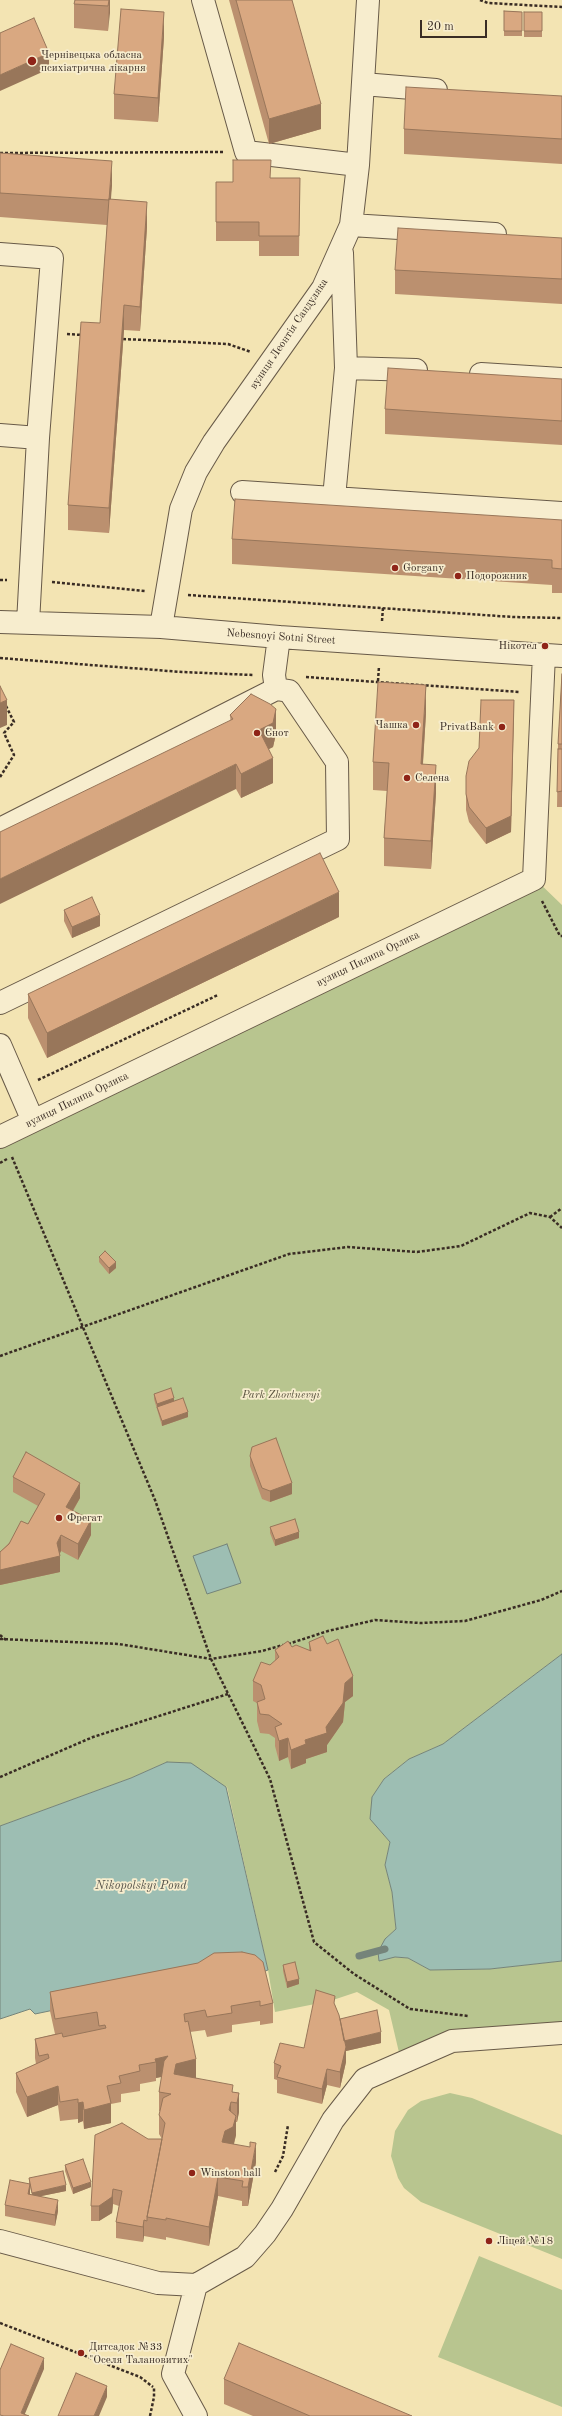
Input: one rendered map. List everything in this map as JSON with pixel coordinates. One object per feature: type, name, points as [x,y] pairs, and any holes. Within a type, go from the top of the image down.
[{"type":"street","points":[[203,0],[246,152],[358,164]]},
{"type":"street","name":"вулиця Леонтія Сандуляка","points":[[161,627],[181,509],[196,472],[214,442],[324,288],[351,225],[358,164],[368,0]]},
{"type":"street","points":[[363,84],[454,91]]},
{"type":"street","points":[[351,225],[515,235]]},
{"type":"street","points":[[334,498],[346,368],[342,248]]},
{"type":"street","points":[[0,254],[52,258],[38,438],[28,623]]},
{"type":"street","points":[[346,368],[437,371]]},
{"type":"street","points":[[460,373],[562,379]]},
{"type":"street","points":[[0,435],[38,438]]},
{"type":"street","points":[[242,492],[562,513]]},
{"type":"street","name":"Nebesnoyi Sotni Street","points":[[0,622],[161,627],[279,637],[553,655]]},
{"type":"street","points":[[276,689],[274,675],[279,637]]},
{"type":"street","name":"вулиця Пилипа Орлика","points":[[1,1136],[534,879],[553,655]]},
{"type":"street","points":[[0,829],[276,689],[289,691],[337,762],[338,839],[0,1003]]},
{"type":"street","points":[[0,1045],[33,1121]]},
{"type":"street","points":[[0,2241],[158,2283],[196,2286],[245,2257],[264,2234],[282,2209],[333,2120],[365,2079],[452,2041],[562,2033]]},
{"type":"street","points":[[196,2286],[173,2374],[196,2416]]},
{"type":"path","points":[[480,0],[488,3],[562,7]]},
{"type":"path","points":[[0,153],[246,152]]},
{"type":"path","points":[[47,331],[86,336]]},
{"type":"path","points":[[123,339],[228,344],[242,348],[271,362]]},
{"type":"path","points":[[0,580],[31,580],[166,594],[513,617],[562,618]]},
{"type":"path","points":[[0,777],[14,755],[4,733],[14,722],[3,701]]},
{"type":"path","points":[[542,900],[560,936],[562,936]]},
{"type":"path","points":[[19,1090],[218,995]]},
{"type":"path","points":[[1,1136],[155,1500],[211,1659],[270,1779],[314,1942],[354,1974],[410,2009],[476,2016]]},
{"type":"path","points":[[550,1217],[562,1208]]},
{"type":"path","points":[[0,1356],[290,1254],[348,1247],[417,1252],[461,1246],[530,1213],[550,1217],[562,1228]]},
{"type":"path","points":[[0,1639],[119,1644],[211,1659],[262,1651],[328,1631],[375,1620],[420,1623],[466,1621],[541,1600],[562,1591]]},
{"type":"path","points":[[0,1635],[6,1640]]},
{"type":"path","points":[[0,1777],[93,1737],[228,1694]]},
{"type":"path","points":[[274,2174],[283,2156],[288,2125]]},
{"type":"path","points":[[0,2322],[140,2377],[153,2387]]},
{"type":"green space","name":"Park Zhovtnevyi","points":[[534,878],[562,905],[562,1654],[443,1744],[409,1759],[384,1779],[372,1797],[378,1828],[390,1842],[385,1865],[392,1892],[396,1929],[385,1939],[395,1957],[408,1958],[430,1970],[490,1969],[562,1961],[562,2031],[401,2061],[389,2010],[357,1992],[330,2001],[275,2012],[268,1970],[227,1787],[167,1762],[131,1778],[0,1826],[0,1135]]},
{"type":"green space","points":[[450,2093],[472,2098],[562,2135],[562,2259],[421,2202],[404,2188],[398,2178],[391,2156],[395,2131],[408,2110],[421,2101]]},
{"type":"green space","points":[[479,2256],[562,2290],[562,2407],[438,2357]]},
{"type":"water","points":[[227,1544],[241,1583],[207,1594],[193,1556]]},
{"type":"water","points":[[562,1654],[562,1961],[490,1969],[430,1970],[408,1958],[395,1957],[379,1961],[378,1952],[385,1939],[396,1929],[392,1892],[385,1865],[390,1842],[370,1819],[372,1797],[384,1779],[409,1759],[443,1744]]},
{"type":"water","name":"Nikopolskyi Pond","points":[[167,1762],[191,1763],[226,1787],[268,1970],[255,1975],[92,2002],[35,2014],[30,2009],[0,2019],[0,1826],[131,1778]]},
{"type":"building","points":[[75,0],[109,0],[108,6],[74,4]]},
{"type":"building","points":[[236,0],[292,0],[321,104],[269,119]]},
{"type":"building","points":[[121,9],[164,12],[158,98],[114,94]]},
{"type":"building","points":[[504,11],[522,12],[522,31],[504,31]]},
{"type":"building","points":[[524,12],[542,12],[542,31],[524,31]]},
{"type":"building","points":[[34,18],[49,53],[0,75],[0,33]]},
{"type":"building","points":[[406,87],[562,96],[562,139],[404,129]]},
{"type":"building","points":[[0,153],[112,161],[109,200],[0,193]]},
{"type":"building","points":[[233,160],[271,160],[270,178],[300,178],[299,236],[259,236],[259,222],[216,222],[216,182],[233,182]]},
{"type":"building","points":[[109,199],[147,202],[140,307],[124,305],[109,508],[68,505],[81,322],[100,323]]},
{"type":"building","points":[[398,228],[562,238],[562,279],[395,270]]},
{"type":"building","points":[[388,368],[562,379],[562,421],[385,409]]},
{"type":"building","points":[[235,499],[562,520],[562,569],[552,568],[552,560],[232,539]]},
{"type":"building","points":[[562,674],[562,744],[558,744]]},
{"type":"building","points":[[378,682],[426,685],[421,764],[436,765],[431,841],[384,838],[389,763],[373,762]]},
{"type":"building","points":[[0,686],[7,700],[0,703]]},
{"type":"building","points":[[251,694],[270,704],[276,709],[273,723],[259,730],[273,758],[241,774],[236,764],[0,879],[0,832],[233,719],[230,715]]},
{"type":"building","points":[[481,700],[514,700],[511,816],[486,828],[469,807],[466,794],[466,776],[469,761],[479,748]]},
{"type":"building","points":[[558,749],[562,749],[562,791],[557,792]]},
{"type":"building","points":[[320,853],[339,892],[47,1033],[28,994]]},
{"type":"building","points":[[92,897],[100,915],[72,927],[64,910]]},
{"type":"building","points":[[105,1251],[116,1262],[109,1268],[99,1257]]},
{"type":"building","points":[[171,1388],[174,1398],[157,1404],[154,1394]]},
{"type":"building","points":[[183,1398],[188,1412],[162,1421],[157,1407]]},
{"type":"building","points":[[276,1438],[292,1483],[270,1491],[262,1488],[250,1456],[252,1447]]},
{"type":"building","points":[[26,1452],[80,1483],[66,1507],[91,1520],[78,1544],[61,1535],[57,1543],[60,1556],[0,1570],[0,1552],[9,1544],[21,1521],[28,1524],[45,1494],[13,1477]]},
{"type":"building","points":[[295,1519],[299,1532],[275,1540],[270,1527]]},
{"type":"building","points":[[323,1636],[327,1644],[338,1639],[353,1676],[345,1683],[343,1703],[326,1727],[327,1733],[305,1740],[306,1744],[291,1750],[288,1738],[279,1741],[275,1727],[282,1724],[269,1715],[260,1714],[257,1702],[265,1699],[261,1685],[253,1681],[261,1662],[270,1665],[279,1657],[275,1650],[288,1641],[292,1647],[296,1645],[311,1651],[309,1642]]},
{"type":"building","points":[[242,1952],[255,1955],[263,1962],[273,2003],[260,2006],[260,2001],[231,2006],[232,2013],[207,2017],[205,2010],[184,2014],[185,2022],[188,2021],[196,2059],[176,2064],[174,2074],[233,2085],[232,2092],[239,2093],[237,2103],[231,2102],[229,2110],[236,2116],[233,2127],[225,2131],[222,2142],[250,2147],[250,2142],[256,2143],[248,2187],[242,2187],[243,2181],[218,2177],[209,2227],[166,2218],[166,2220],[147,2217],[165,2123],[159,2115],[163,2098],[171,2094],[159,2092],[164,2061],[168,2056],[155,2059],[156,2062],[139,2065],[140,2071],[119,2076],[121,2083],[107,2086],[111,2103],[84,2110],[83,2102],[78,2103],[78,2099],[60,2102],[58,2086],[27,2097],[16,2073],[49,2058],[48,2054],[39,2056],[35,2039],[62,2033],[63,2037],[106,2028],[105,2025],[99,2026],[97,2012],[55,2019],[50,1992],[198,1963],[214,1953]]},
{"type":"building","points":[[295,1962],[299,1979],[287,1982],[283,1965]]},
{"type":"building","points":[[316,1990],[335,1996],[334,2003],[339,2015],[346,2047],[340,2072],[327,2069],[322,2089],[277,2077],[281,2066],[274,2063],[280,2043],[304,2048]]},
{"type":"building","points":[[377,2010],[381,2032],[344,2041],[340,2019]]},
{"type":"building","points":[[122,2123],[148,2139],[162,2139],[147,2221],[144,2220],[143,2227],[116,2222],[122,2191],[113,2189],[112,2197],[99,2206],[91,2206],[95,2135]]},
{"type":"building","points":[[83,2159],[91,2182],[73,2188],[65,2165]]},
{"type":"building","points":[[63,2171],[66,2185],[32,2193],[29,2178]]},
{"type":"building","points":[[10,2180],[30,2184],[28,2194],[58,2200],[55,2215],[5,2205]]},
{"type":"building","points":[[239,2343],[412,2416],[310,2416],[224,2379]]},
{"type":"building","points":[[11,2344],[44,2358],[21,2413],[29,2416],[0,2415],[0,2370]]},
{"type":"building","points":[[76,2373],[107,2386],[94,2416],[58,2416]]},
{"type":"waterway","points":[[359,1956],[385,1949]]},
{"type":"place","name":"Чернівецька обласна психіатрична лікарня","points":[[32,61]]},
{"type":"place","name":"Gorgany","points":[[395,568]]},
{"type":"place","name":"Подорожник","points":[[458,576]]},
{"type":"place","name":"Нікотел","points":[[545,646]]},
{"type":"place","name":"Чашка","points":[[416,725]]},
{"type":"place","name":"PrivatBank","points":[[502,727]]},
{"type":"place","name":"Єнот","points":[[257,733]]},
{"type":"place","name":"Селена","points":[[407,778]]},
{"type":"place","name":"Фрегат","points":[[59,1518]]},
{"type":"place","name":"Winston hall","points":[[192,2173]]},
{"type":"place","name":"Ліцей №18","points":[[489,2241]]},
{"type":"place","name":"Дитсадок №33 \"Оселя Талановитих\"","points":[[81,2353]]}]
